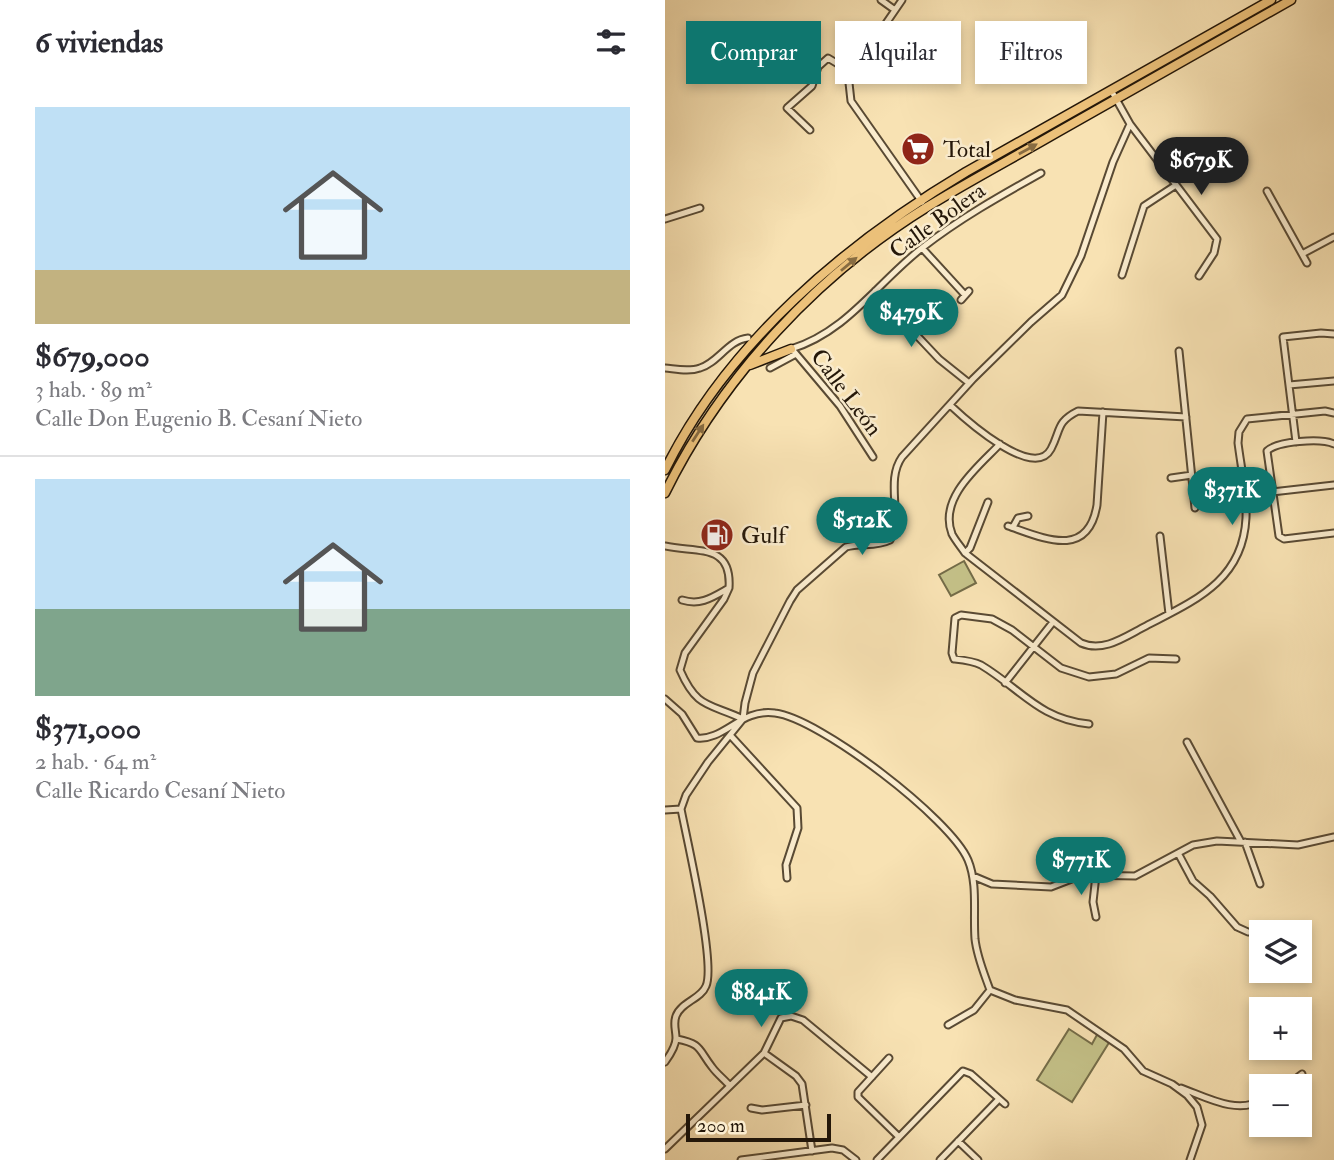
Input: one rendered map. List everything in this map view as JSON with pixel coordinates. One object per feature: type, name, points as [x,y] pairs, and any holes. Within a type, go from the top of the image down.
[{"type":"highway","points":[[732,370],[734,362],[748,344],[748,338],[782,313],[834,264],[923,204],[1111,90],[1271,0]]},
{"type":"highway","points":[[665,493],[696,437],[747,366],[771,339],[799,309],[854,260],[923,204],[1291,0]]},
{"type":"highway","points":[[665,470],[694,420],[732,370],[782,313]]},
{"type":"highway","points":[[771,339],[770,347],[774,350],[793,351]]},
{"type":"highway","points":[[747,366],[793,351]]},
{"type":"street","points":[[881,0],[895,10]]},
{"type":"street","points":[[888,21],[902,0]]},
{"type":"street","points":[[810,130],[787,108],[812,86],[822,61],[828,58],[835,62]]},
{"type":"street","points":[[849,84],[851,101],[923,204]]},
{"type":"street","points":[[1111,90],[1130,124],[1217,239],[1214,253],[1199,276]]},
{"type":"street","points":[[665,1062],[677,1039],[674,1024],[676,1016],[703,991],[708,979],[705,937],[681,809],[686,795],[743,719],[753,673],[797,590],[846,547],[856,544],[880,544],[890,540],[894,529],[897,463],[969,383],[1062,295],[1081,256],[1113,162],[1130,124]]},
{"type":"street","name":"Calle Bolera","points":[[770,368],[793,351],[841,324],[876,292],[894,271],[922,248],[977,209],[1041,173]]},
{"type":"street","points":[[1122,275],[1144,206],[1177,185]]},
{"type":"street","points":[[1266,191],[1307,263]]},
{"type":"street","points":[[665,219],[700,208]]},
{"type":"street","points":[[1302,254],[1334,237]]},
{"type":"street","points":[[922,248],[965,296]]},
{"type":"street","points":[[876,292],[939,359],[969,383]]},
{"type":"street","points":[[1296,442],[1283,337],[1334,334]]},
{"type":"street","points":[[665,368],[702,368],[739,339],[748,338]]},
{"type":"street","name":"Calle León","points":[[793,351],[840,406],[873,457]]},
{"type":"street","points":[[1179,351],[1195,508]]},
{"type":"street","points":[[1289,385],[1334,381]]},
{"type":"street","points":[[950,405],[979,432],[1028,458],[1039,459],[1050,452],[1058,428],[1065,417],[1078,411],[1185,417]]},
{"type":"street","points":[[1000,444],[961,485],[951,505],[952,533],[965,553],[1081,643],[1096,647],[1115,642],[1198,599],[1220,582],[1231,568],[1239,551],[1246,517],[1238,432],[1247,419],[1325,411],[1334,413]]},
{"type":"street","points":[[1028,516],[1018,518],[1010,526],[1045,539],[1062,542],[1077,538],[1089,528],[1095,518],[1097,505],[1103,412]]},
{"type":"street","points":[[1334,444],[1327,441],[1296,442],[1272,446],[1267,451],[1279,536],[1284,539],[1334,533]]},
{"type":"street","points":[[1171,478],[1192,475]]},
{"type":"street","points":[[1272,492],[1334,485]]},
{"type":"street","points":[[965,553],[970,548],[984,506]]},
{"type":"street","points":[[1160,536],[1169,614]]},
{"type":"street","points":[[665,546],[710,552],[722,558],[730,573],[725,599],[685,653],[680,670],[696,698],[710,707],[743,719]]},
{"type":"street","points":[[683,600],[692,603],[705,602],[729,589]]},
{"type":"street","points":[[1089,724],[1067,720],[1044,711],[979,664],[954,659],[952,653],[955,618],[992,619],[1012,630],[1061,668],[1089,677],[1116,674],[1149,658],[1173,659]]},
{"type":"street","points":[[1005,683],[1053,622]]},
{"type":"street","points":[[665,699],[682,713],[697,738],[706,739],[752,713],[775,713],[792,717],[822,731],[875,768],[946,828],[967,857],[973,876],[977,955],[990,990],[1015,1000],[1067,1010],[1124,1049],[1143,1070],[1172,1084],[1230,1105],[1249,1106]]},
{"type":"street","points":[[730,736],[797,807],[798,828],[786,865],[787,878]]},
{"type":"street","points":[[1187,741],[1243,842],[1260,884]]},
{"type":"street","points":[[665,810],[681,809]]},
{"type":"street","points":[[973,876],[992,884],[1051,887],[1082,875],[1135,876],[1193,845],[1217,841],[1298,845],[1334,837]]},
{"type":"street","points":[[1178,853],[1193,881],[1237,927],[1249,932]]},
{"type":"street","points":[[1096,875],[1093,902],[1096,916]]},
{"type":"street","points":[[948,1025],[974,1010],[990,990]]},
{"type":"street","points":[[665,1149],[764,1053],[781,1018],[791,1016],[803,1020],[872,1077]]},
{"type":"street","points":[[677,1039],[701,1047],[712,1068],[729,1085]]},
{"type":"street","points":[[764,1053],[799,1080],[804,1088],[812,1151]]},
{"type":"street","points":[[889,1058],[858,1092],[857,1097],[899,1137]]},
{"type":"street","points":[[877,1160],[963,1072],[971,1074],[1005,1104]]},
{"type":"street","points":[[1172,1084],[1193,1101],[1201,1118],[1202,1129],[1190,1160]]},
{"type":"street","points":[[940,1160],[999,1099]]},
{"type":"street","points":[[751,1108],[762,1110],[806,1105]]},
{"type":"street","points":[[958,1141],[978,1160]]},
{"type":"street","points":[[741,1160],[832,1148],[843,1150],[856,1160]]},
{"type":"shaded area","points":[[964,561],[976,583],[951,596],[939,575]]},
{"type":"shaded area","points":[[1069,1029],[1092,1044],[1098,1033],[1110,1041],[1072,1102],[1037,1080]]},
{"type":"place","name":"Total","points":[[918,149]]},
{"type":"place","name":"Gulf","points":[[717,535]]}]
